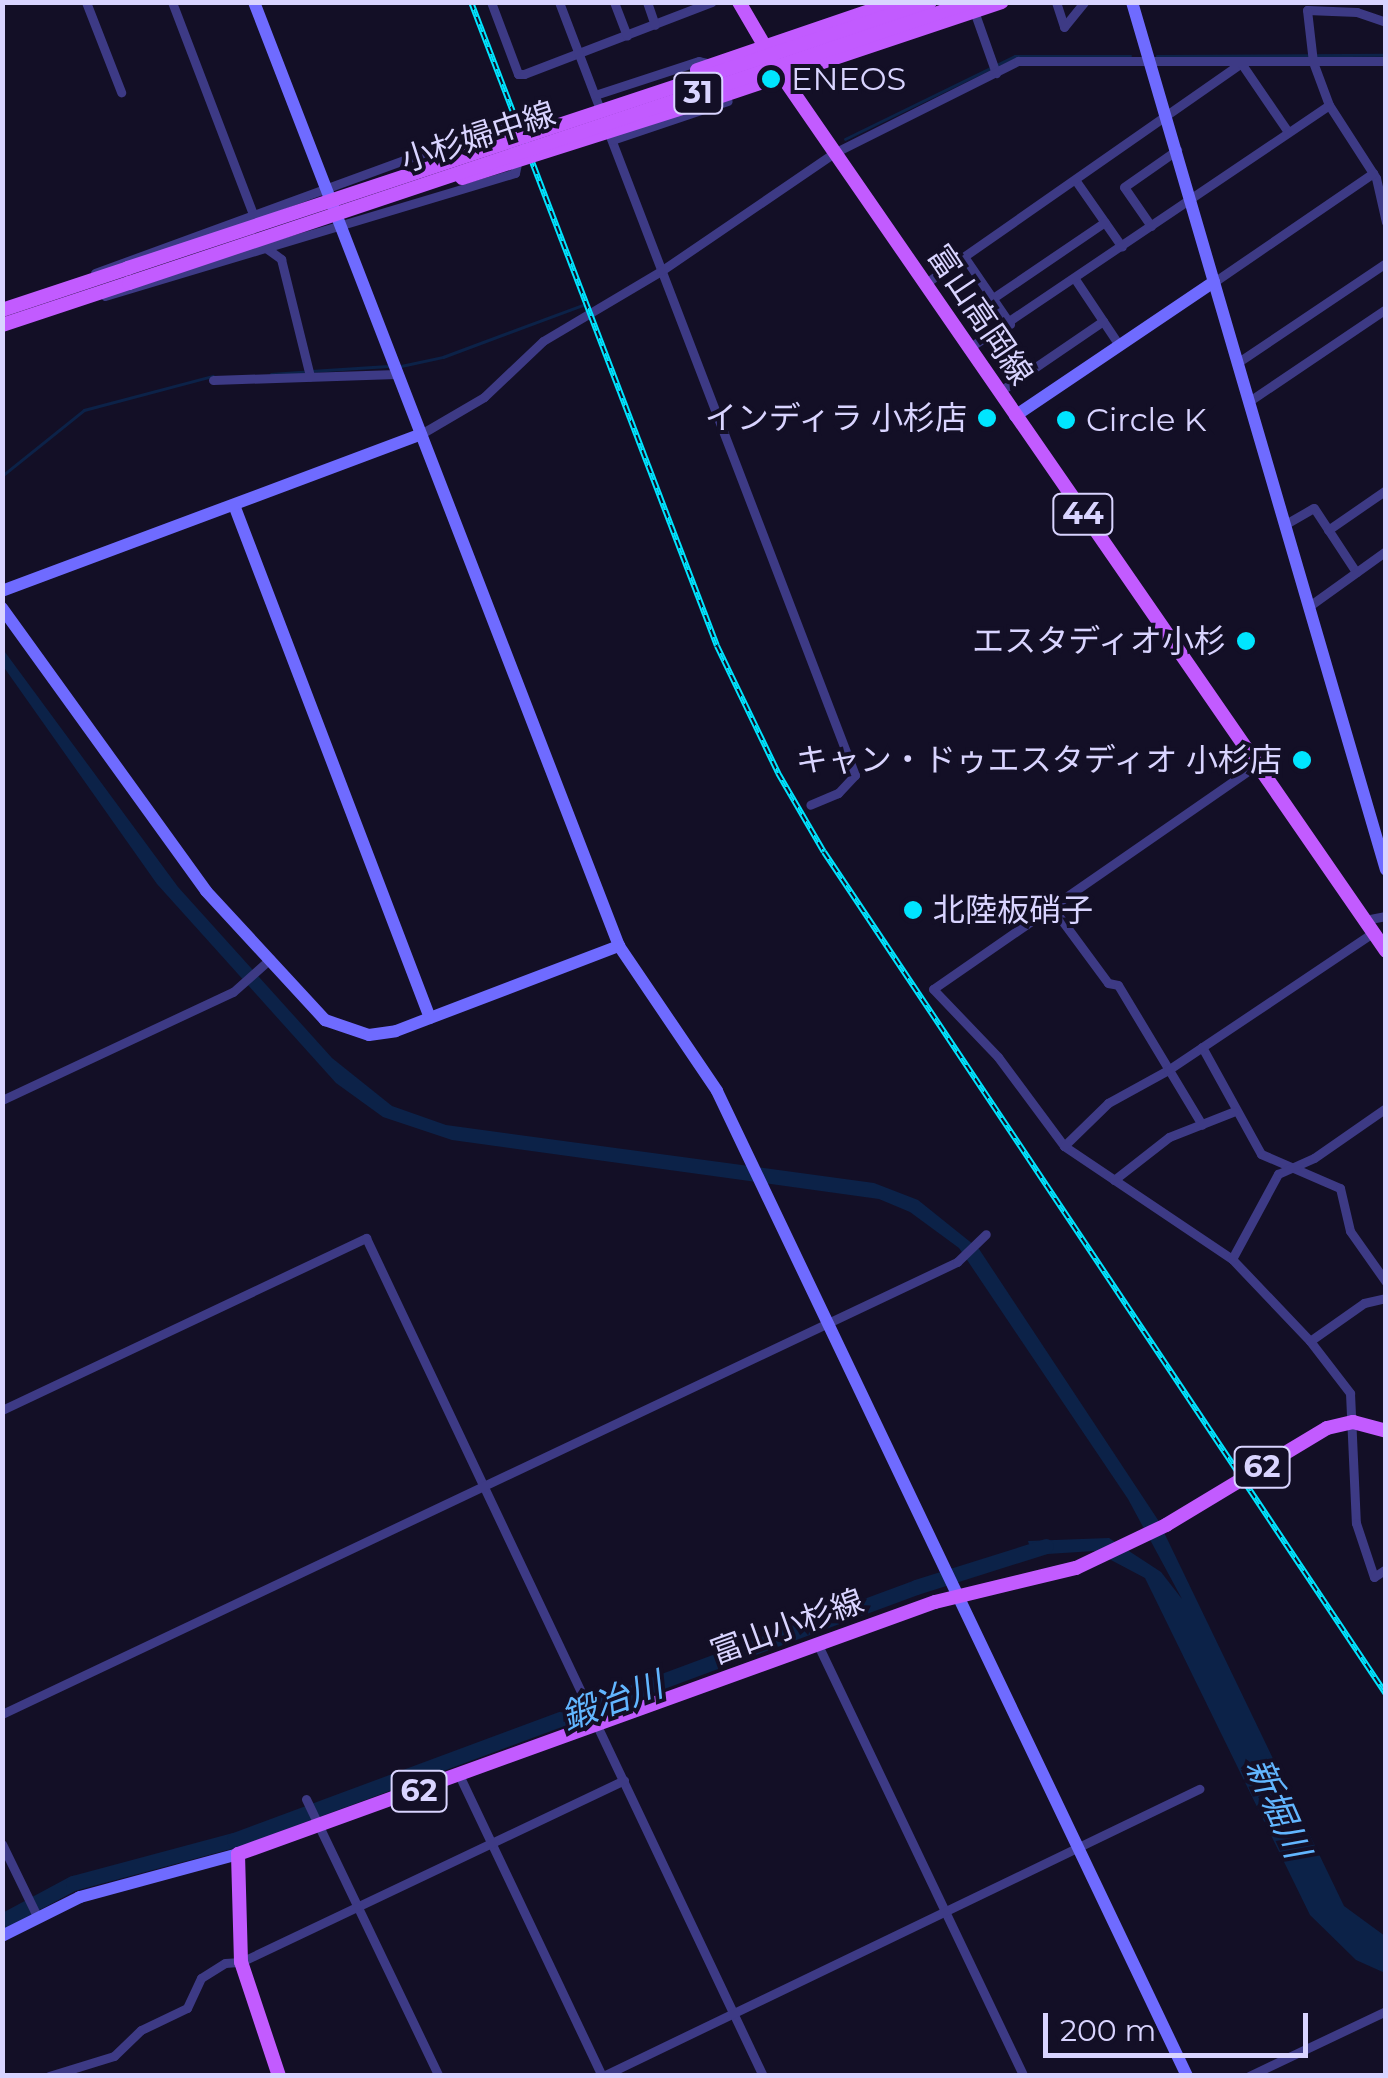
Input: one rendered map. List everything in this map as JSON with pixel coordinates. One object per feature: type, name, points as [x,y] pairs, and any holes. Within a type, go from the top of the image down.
[{"type":"main road","name":"富山高岡線","points":[[739,2],[782,76],[1386,951]]},
{"type":"main road","name":"小杉婦中線","points":[[2,325],[82,298],[128,276],[930,2]]},
{"type":"main road","name":"31","points":[[422,177],[478,176],[782,76],[972,7],[1002,2]]},
{"type":"main road","name":"31","points":[[422,177],[474,144],[890,4]]},
{"type":"main road","name":"小杉婦中線","points":[[422,177],[972,7]]},
{"type":"main road","name":"小杉婦中線","points":[[2,310],[76,283],[128,276]]},
{"type":"main road","points":[[1353,1422],[1386,1430]]},
{"type":"main road","name":"富山小杉線","points":[[238,1854],[818,1645],[956,1591],[1100,1558],[1166,1525],[1307,1438],[1353,1422]]},
{"type":"main road","points":[[238,1854],[241,1962],[279,2076]]},
{"type":"street","points":[[86,2],[121,92]]},
{"type":"street","points":[[172,2],[254,217]]},
{"type":"street","points":[[254,2],[618,946],[717,1091],[1187,2076]]},
{"type":"street","points":[[491,2],[518,74],[712,2]]},
{"type":"street","points":[[559,2],[855,775],[838,793],[810,805]]},
{"type":"street","points":[[614,2],[627,36]]},
{"type":"street","points":[[647,2],[656,25]]},
{"type":"street","points":[[1056,2],[1064,26],[1084,2]]},
{"type":"street","points":[[1132,2],[1386,870]]},
{"type":"street","points":[[972,7],[996,72]]},
{"type":"street","points":[[1386,22],[1357,12],[1307,10],[1313,62],[1329,105],[1378,176],[1386,222]]},
{"type":"street","points":[[594,95],[700,60],[704,67]]},
{"type":"street","points":[[2,592],[421,434],[484,396],[544,341],[661,271],[834,152],[1018,61],[1386,61]]},
{"type":"street","points":[[926,283],[1242,63]]},
{"type":"street","points":[[1242,63],[1288,132]]},
{"type":"street","points":[[612,140],[729,100],[741,89]]},
{"type":"street","points":[[969,348],[1010,324],[1329,105]]},
{"type":"street","points":[[76,283],[114,264],[327,193],[497,126],[514,148],[520,166],[515,173],[266,248],[130,294],[82,298]]},
{"type":"street","points":[[1150,226],[1124,186],[1176,150]]},
{"type":"street","points":[[1015,416],[1378,176]]},
{"type":"street","points":[[1076,181],[1122,247]]},
{"type":"street","points":[[993,298],[1105,222]]},
{"type":"street","points":[[266,248],[281,259],[310,376]]},
{"type":"street","points":[[965,258],[1010,324]]},
{"type":"street","points":[[1237,363],[1386,262]]},
{"type":"street","points":[[1076,278],[1119,346]]},
{"type":"street","points":[[1248,402],[1386,309]]},
{"type":"street","points":[[999,392],[1103,320]]},
{"type":"street","points":[[213,380],[396,374]]},
{"type":"street","points":[[1328,530],[1386,490]]},
{"type":"street","points":[[234,505],[430,1018]]},
{"type":"street","points":[[1284,525],[1314,508],[1356,572]]},
{"type":"street","points":[[1308,606],[1386,552]]},
{"type":"street","points":[[2,608],[206,891],[325,1020],[342,1030],[369,1035],[430,1018],[618,946]]},
{"type":"street","points":[[1258,764],[933,989],[998,1057],[1064,1146],[1232,1259],[1310,1341],[1350,1393],[1356,1523],[1374,1577],[1386,1569]]},
{"type":"street","points":[[1052,907],[1108,983],[1118,986],[1202,1125]]},
{"type":"street","points":[[1064,1146],[1108,1102],[1168,1070],[1386,916]]},
{"type":"street","points":[[2,1100],[241,984],[270,959]]},
{"type":"street","points":[[1202,1047],[1261,1154],[1292,1164],[1340,1188],[1350,1231],[1386,1282]]},
{"type":"street","points":[[1232,1259],[1278,1174],[1292,1164],[1314,1158],[1386,1108]]},
{"type":"street","points":[[1114,1180],[1157,1144],[1235,1111]]},
{"type":"street","points":[[2,1714],[828,1324],[961,1259],[986,1234]]},
{"type":"street","points":[[2,1410],[366,1238],[764,2076]]},
{"type":"street","points":[[1310,1341],[1364,1303],[1386,1298]]},
{"type":"street","points":[[818,1645],[1024,2076]]},
{"type":"street","points":[[460,1776],[602,2076],[1198,1789]]},
{"type":"street","points":[[49,2076],[114,2056],[141,2030],[187,2008],[201,1978],[624,1780]]},
{"type":"street","points":[[306,1799],[439,2076]]},
{"type":"street","points":[[2,1844],[37,1916]]},
{"type":"street","points":[[2,1936],[80,1898],[238,1854]]},
{"type":"street","points":[[1250,2076],[1386,2011]]},
{"type":"water","name":"新堀川","points":[[2,648],[178,887],[332,1058],[392,1106],[446,1125],[874,1183],[918,1200],[979,1249],[1158,1520],[1344,1906],[1385,1936],[1385,1973],[1356,1960],[1310,1915],[1145,1578],[1094,1551],[1032,1555],[1028,1541],[1109,1538],[1161,1572],[1182,1599],[1128,1499],[959,1248],[910,1212],[879,1199],[452,1140],[383,1117],[336,1083],[157,884],[3,666]]},
{"type":"waterway","points":[[1157,56],[1386,55]]},
{"type":"waterway","points":[[845,139],[1015,56],[1131,56]]},
{"type":"waterway","points":[[401,366],[443,357],[583,305]]},
{"type":"waterway","points":[[311,371],[388,366]]},
{"type":"waterway","points":[[271,374],[303,372]]},
{"type":"waterway","points":[[2,476],[84,410],[213,376]]},
{"type":"waterway","name":"鍛冶川","points":[[2,1921],[73,1883],[234,1840],[916,1587],[1046,1546]]},
{"type":"railway","points":[[471,2],[717,646],[778,773],[824,852],[1386,1694]]},
{"type":"place","name":"ENEOS","points":[[771,79]]},
{"type":"place","name":"インディラ 小杉店","points":[[987,418]]},
{"type":"place","name":"Circle K","points":[[1066,420]]},
{"type":"place","name":"エスタディオ小杉","points":[[1246,641]]},
{"type":"place","name":"キャン・ドゥエスタディオ 小杉店","points":[[1302,760]]},
{"type":"place","name":"北陸板硝子","points":[[913,910]]}]
